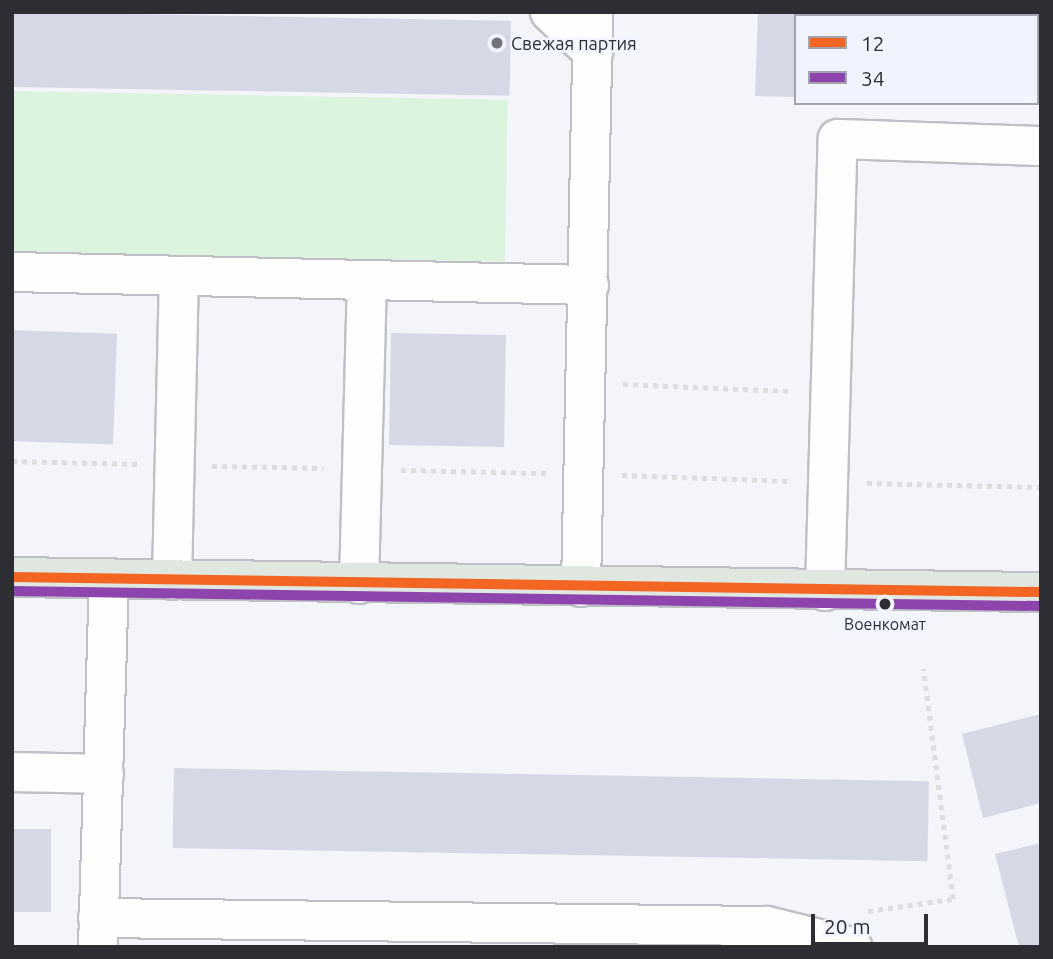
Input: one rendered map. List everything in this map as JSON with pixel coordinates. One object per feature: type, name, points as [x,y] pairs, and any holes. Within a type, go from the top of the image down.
[{"type":"main road","points":[[12,577],[1040,594]]},
{"type":"lane","points":[[550,12],[593,51]]},
{"type":"lane","points":[[582,587],[593,12]]},
{"type":"lane","points":[[825,591],[838,139],[1041,146]]},
{"type":"lane","points":[[12,272],[589,285]]},
{"type":"lane","points":[[172,580],[179,276]]},
{"type":"lane","points":[[359,584],[367,281]]},
{"type":"lane","points":[[109,579],[98,932],[312,933],[767,926],[856,930]]},
{"type":"lane","points":[[12,772],[104,774]]},
{"type":"path","points":[[586,383],[832,392]]},
{"type":"path","points":[[12,461],[1041,487]]},
{"type":"path","points":[[856,930],[953,899],[923,669]]},
{"type":"green space","points":[[12,91],[508,100],[505,262],[12,253]]},
{"type":"building","points":[[12,12],[511,21],[510,96],[12,87]]},
{"type":"building","points":[[758,12],[1041,12],[1041,106],[1039,14],[794,14],[794,97],[755,96]]},
{"type":"building","points":[[12,330],[117,334],[113,445],[12,441]]},
{"type":"building","points":[[391,333],[506,335],[504,447],[389,445]]},
{"type":"building","points":[[1041,714],[1041,803],[983,818],[962,734]]},
{"type":"building","points":[[174,768],[929,781],[927,861],[173,848]]},
{"type":"building","points":[[12,829],[51,829],[51,912],[12,912]]},
{"type":"building","points":[[1041,843],[1041,947],[1019,947],[995,854]]},
{"type":"transit line","name":"12","points":[[12,577],[1041,592]]},
{"type":"transit line","name":"34","points":[[12,591],[1041,606]]},
{"type":"place","name":"Свежая партия","points":[[497,43]]},
{"type":"place","name":"Военкомат","points":[[885,604]]}]
